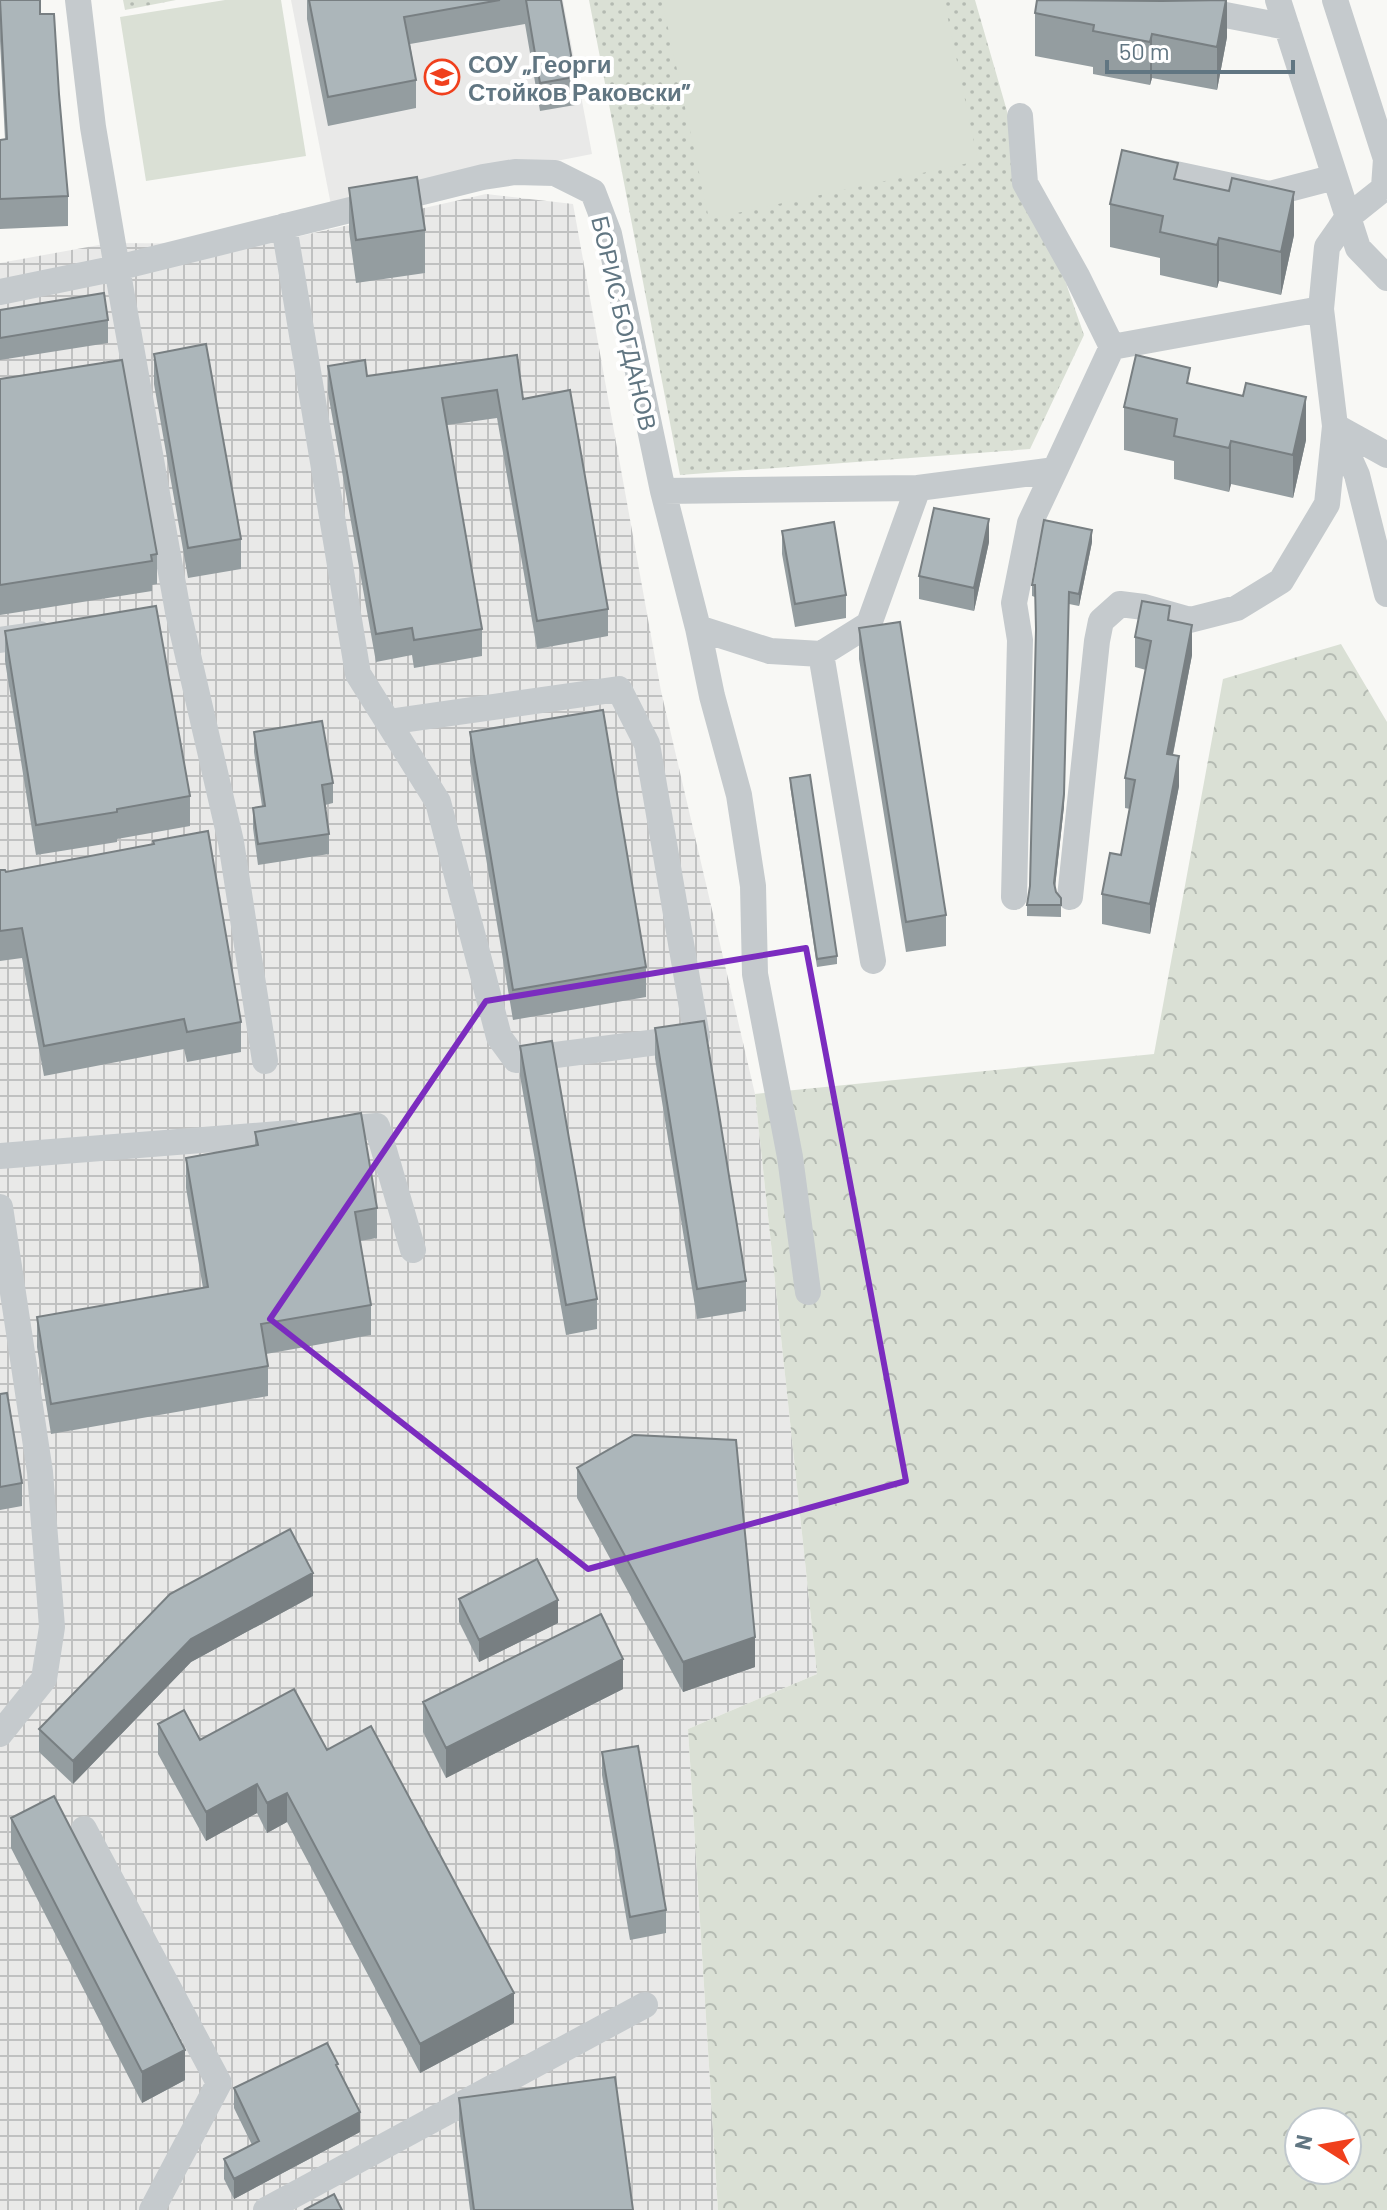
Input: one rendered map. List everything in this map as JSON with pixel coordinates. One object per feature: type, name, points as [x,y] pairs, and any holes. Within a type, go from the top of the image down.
[{"type":"street","points":[[78,0],[93,127],[117,268],[178,612],[231,842],[265,1061]]},
{"type":"street","points":[[1148,0],[1287,27]]},
{"type":"street","points":[[1278,0],[1358,248],[1387,278]]},
{"type":"street","points":[[1070,897],[1101,621],[1120,604],[1144,607],[1190,620],[1237,608],[1281,581],[1327,504],[1335,426],[1321,309],[1327,247],[1348,217],[1386,186],[1386,159],[1335,0]]},
{"type":"street","points":[[1020,116],[1025,183],[1112,347]]},
{"type":"street","name":"БОРИС БОГДАНОВ","points":[[0,292],[117,268],[483,177],[515,172],[555,173],[593,192],[609,234],[663,491],[739,795],[753,886],[755,974],[790,1157],[808,1292]]},
{"type":"street","points":[[1166,172],[1270,194],[1335,177]]},
{"type":"street","points":[[284,226],[358,674],[388,722],[438,802],[499,1037],[516,1060],[697,1037],[647,744],[619,689],[388,722]]},
{"type":"street","points":[[1112,347],[1321,309]]},
{"type":"street","points":[[1014,897],[1020,640],[1014,603],[1030,523],[1112,347]]},
{"type":"street","points":[[1335,426],[1387,455]]},
{"type":"street","points":[[1335,426],[1357,475],[1385,579]]},
{"type":"street","points":[[663,491],[918,488],[1055,470]]},
{"type":"street","points":[[698,628],[770,651],[821,654],[869,624],[918,488]]},
{"type":"street","points":[[149,617],[178,612]]},
{"type":"street","points":[[0,640],[59,631]]},
{"type":"street","points":[[821,654],[873,961]]},
{"type":"street","points":[[0,1156],[377,1126],[413,1250]]},
{"type":"street","points":[[0,1207],[40,1472],[52,1627],[44,1679],[0,1734]]},
{"type":"street","points":[[84,1829],[219,2083],[152,2210]]},
{"type":"street","points":[[266,2210],[645,2005]]},
{"type":"highlighted area","points":[[806,948],[906,1481],[588,1569],[270,1319],[486,1001]]},
{"type":"shaded area","name":"СОУ „Георги Стойков Раковски”","points":[[291,0],[563,0],[592,154],[331,205]]},
{"type":"shaded area","points":[[486,194],[573,204],[661,691],[755,1094],[817,1674],[688,1729],[718,2210],[0,2210],[0,263],[110,243],[265,244]]},
{"type":"green space","points":[[123,0],[176,0],[125,10]]},
{"type":"green space","points":[[225,0],[281,0],[306,156],[146,181],[120,17]]},
{"type":"green space","points":[[589,0],[975,0],[1011,125],[1084,335],[1030,449],[680,475]]},
{"type":"green space","points":[[662,0],[944,0],[978,161],[709,219]]},
{"type":"green space","points":[[1341,644],[1387,722],[1387,2210],[718,2210],[688,1729],[817,1674],[755,1094],[1154,1054],[1223,679]]},
{"type":"building","points":[[0,0],[40,0],[40,14],[54,14],[68,196],[0,199],[0,140],[7,139]]},
{"type":"building","points":[[309,0],[500,0],[404,17],[416,80],[328,97]]},
{"type":"building","points":[[526,0],[561,0],[575,77],[540,83]]},
{"type":"building","points":[[1037,0],[1226,0],[1217,47],[1152,34],[1150,42],[1093,31],[1094,25],[1035,13]]},
{"type":"building","points":[[1122,150],[1178,163],[1174,179],[1229,191],[1232,178],[1294,192],[1281,252],[1219,238],[1217,245],[1160,232],[1163,216],[1110,204]]},
{"type":"building","points":[[417,177],[425,230],[356,240],[349,188]]},
{"type":"building","points":[[104,293],[108,320],[0,338],[0,310]]},
{"type":"building","points":[[206,344],[241,539],[188,548],[154,354]]},
{"type":"building","points":[[517,355],[523,399],[570,390],[608,609],[537,621],[497,390],[442,398],[482,629],[414,640],[412,628],[376,634],[328,366],[365,360],[367,376]]},
{"type":"building","points":[[1136,355],[1190,368],[1187,383],[1243,396],[1246,383],[1306,397],[1293,455],[1231,441],[1229,448],[1174,436],[1177,419],[1124,407]]},
{"type":"building","points":[[122,360],[157,554],[151,555],[152,561],[0,585],[0,379]]},
{"type":"building","points":[[934,508],[989,519],[974,588],[919,576]]},
{"type":"building","points":[[1044,520],[1092,530],[1079,594],[1069,592],[1064,794],[1054,883],[1061,905],[1027,905],[1036,629],[1035,585],[1032,585]]},
{"type":"building","points":[[834,522],[846,595],[795,604],[782,531]]},
{"type":"building","points":[[1142,601],[1170,606],[1168,620],[1192,625],[1167,754],[1179,756],[1150,904],[1102,894],[1110,853],[1121,855],[1135,780],[1125,778],[1151,641],[1135,637]]},
{"type":"building","points":[[156,606],[190,796],[36,825],[5,631]]},
{"type":"building","points":[[900,622],[946,915],[906,922],[859,628]]},
{"type":"building","points":[[603,710],[646,967],[513,990],[470,732]]},
{"type":"building","points":[[322,721],[333,783],[322,785],[329,834],[258,844],[253,808],[265,806],[254,732]]},
{"type":"building","points":[[810,775],[837,956],[817,959],[790,778]]},
{"type":"building","points":[[208,831],[241,1022],[187,1032],[184,1019],[44,1046],[22,928],[0,931],[0,870],[6,872]]},
{"type":"building","points":[[704,1021],[746,1281],[697,1289],[655,1028]]},
{"type":"building","points":[[552,1041],[597,1299],[566,1305],[520,1046]]},
{"type":"building","points":[[361,1113],[377,1208],[355,1212],[371,1305],[261,1324],[268,1366],[51,1404],[37,1317],[208,1287],[186,1158],[258,1145],[255,1132]]},
{"type":"building","points":[[7,1393],[22,1483],[0,1487],[0,1394]]},
{"type":"building","points":[[634,1435],[736,1440],[755,1637],[683,1662],[577,1468]]},
{"type":"building","points":[[290,1529],[313,1573],[191,1639],[73,1761],[39,1729],[170,1594]]},
{"type":"building","points":[[537,1559],[558,1600],[479,1640],[459,1599]]},
{"type":"building","points":[[601,1614],[623,1659],[446,1748],[423,1702]]},
{"type":"building","points":[[294,1689],[327,1750],[371,1726],[514,1993],[420,2044],[287,1793],[267,1803],[257,1784],[206,1812],[158,1724],[184,1710],[200,1740]]},
{"type":"building","points":[[638,1746],[666,1910],[630,1917],[602,1752]]},
{"type":"building","points":[[54,1796],[185,2050],[142,2072],[11,1818]]},
{"type":"building","points":[[327,2043],[360,2112],[234,2179],[224,2159],[259,2141],[234,2088]]},
{"type":"building","points":[[615,2077],[633,2210],[474,2210],[459,2098]]},
{"type":"building","points":[[334,2194],[342,2210],[304,2210]]},
{"type":"place","name":"СОУ „Георги Стойков Раковски”","points":[[442,77]]}]
